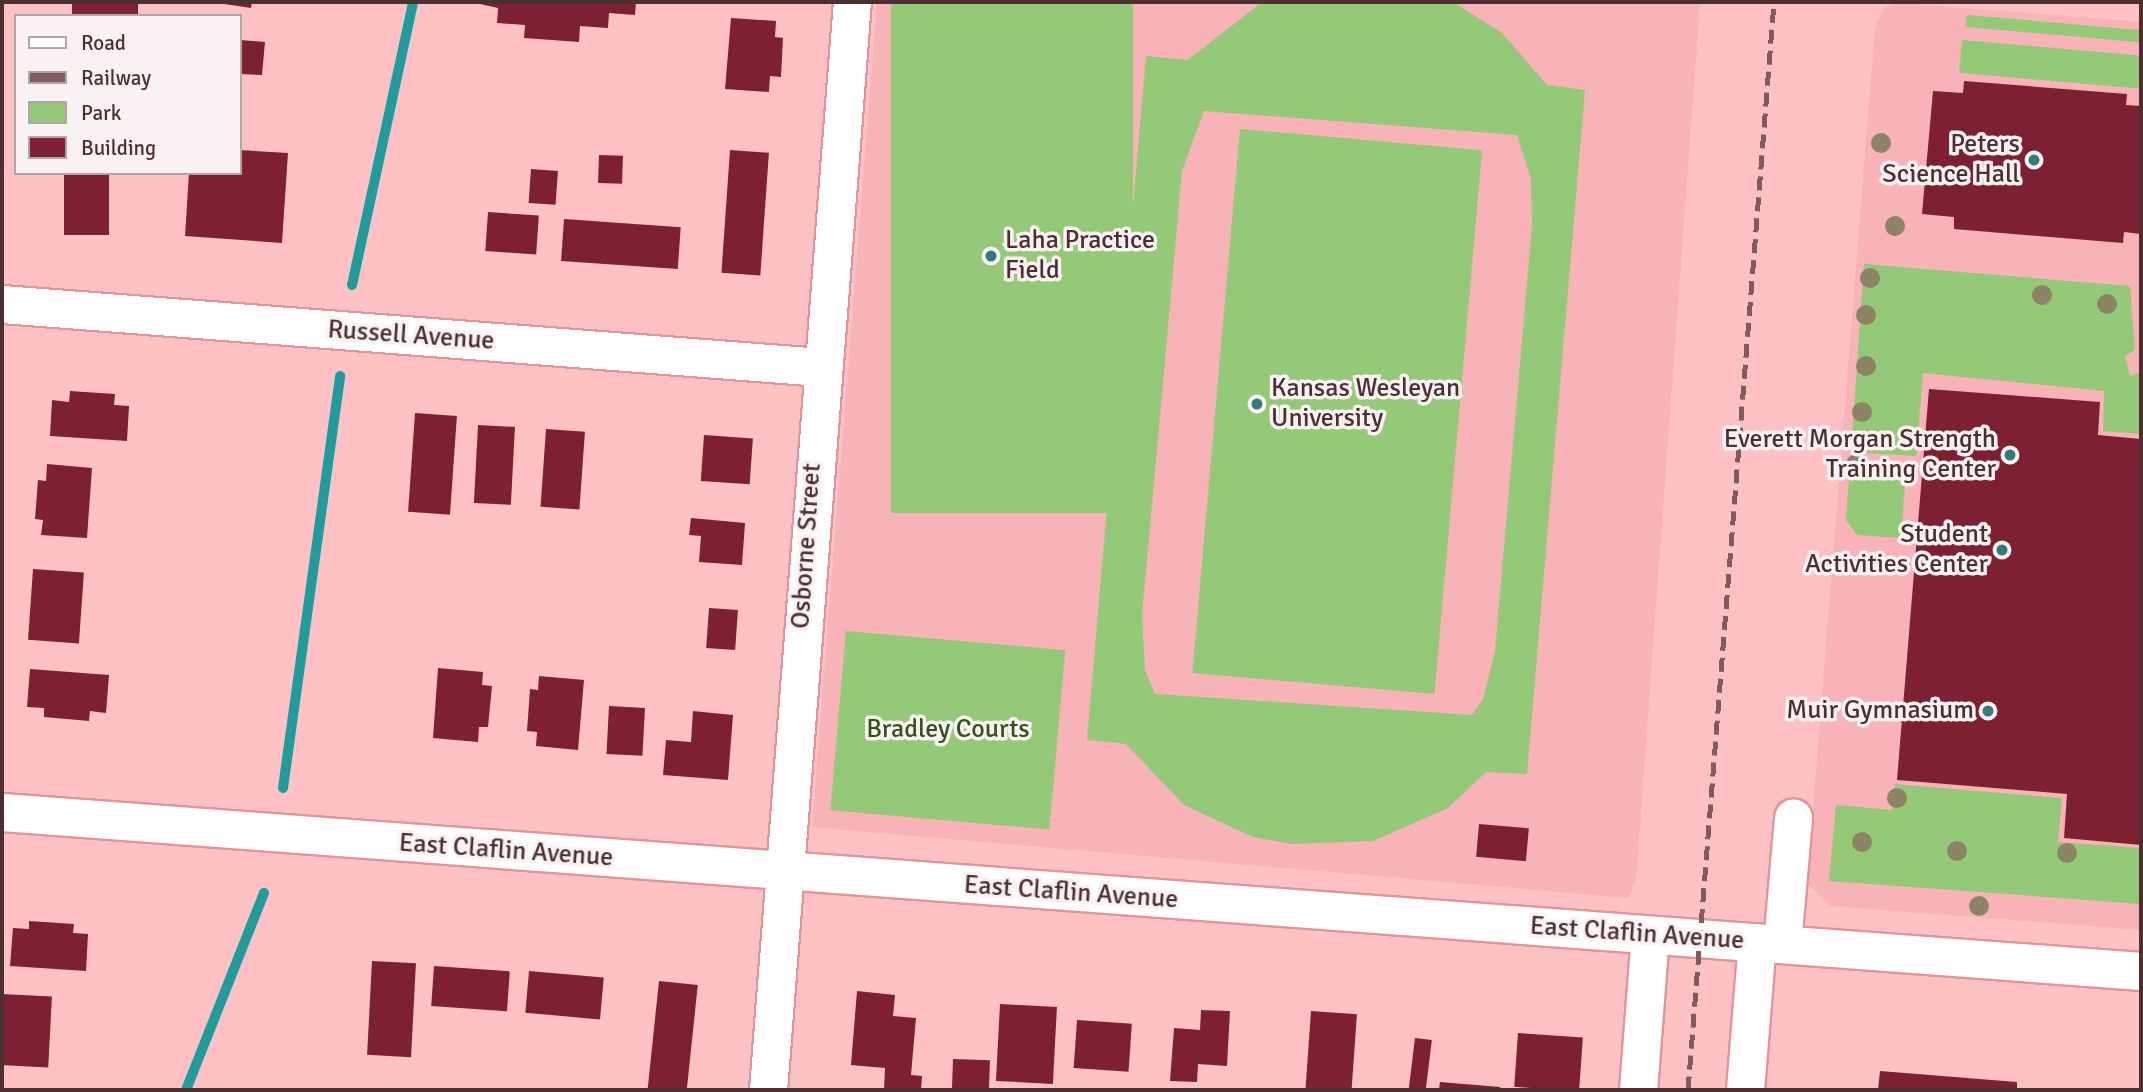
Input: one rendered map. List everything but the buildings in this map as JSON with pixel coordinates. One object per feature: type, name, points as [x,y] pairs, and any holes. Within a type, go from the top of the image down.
[{"type":"street","name":"Osborne Street","points":[[768,1090],[820,367],[852,2]]},
{"type":"street","name":"Russell Avenue","points":[[2,304],[820,367]]},
{"type":"street","name":"East Claflin Avenue","points":[[2,812],[2141,971]]},
{"type":"street","points":[[1745,1090],[1793,817]]},
{"type":"street","points":[[1638,1090],[1650,935]]},
{"type":"shaded area","name":"Kansas Wesleyan University","points":[[877,2],[1700,2],[1636,880],[1629,898],[812,827]]},
{"type":"shaded area","points":[[1901,3],[2141,22],[2141,930],[1831,906],[1807,883],[1875,28],[1883,8]]},
{"type":"green space","name":"Laha Practice Field","points":[[891,2],[1133,2],[1133,513],[891,513]]},
{"type":"green space","points":[[1262,2],[1453,2],[1502,33],[1547,85],[1585,90],[1527,774],[1486,772],[1448,808],[1373,841],[1292,844],[1253,837],[1184,805],[1126,744],[1087,740],[1146,56],[1188,60]],"holes":[[[1204,111],[1517,135],[1531,179],[1532,226],[1495,651],[1483,699],[1472,715],[1155,694],[1145,670],[1142,616],[1182,171]]]},
{"type":"green space","points":[[1967,15],[2141,30],[2140,42],[1966,27]]},
{"type":"green space","points":[[1962,40],[2141,56],[2138,89],[1959,73]]},
{"type":"green space","points":[[1240,129],[1482,150],[1434,694],[1192,673]]},
{"type":"green space","points":[[1864,264],[2130,286],[2135,350],[2125,356],[2130,376],[2141,372],[2141,434],[2103,431],[2104,391],[1923,373],[1916,456],[1851,452]]},
{"type":"green space","points":[[1850,464],[1906,469],[1901,538],[1857,535],[1846,520]]},
{"type":"green space","name":"Bradley Courts","points":[[846,631],[1065,650],[1049,829],[830,810]]},
{"type":"green space","points":[[1895,784],[2062,798],[2058,842],[2141,848],[2141,904],[1829,881],[1836,805],[1892,810]]},
{"type":"waterway","points":[[352,285],[413,2]]},
{"type":"waterway","points":[[283,788],[340,376]]},
{"type":"waterway","points":[[186,1090],[264,893]]},
{"type":"railway","points":[[1688,1090],[1774,2]]},
{"type":"place","name":"Peters Science Hall","points":[[2034,160]]},
{"type":"place","name":"Laha Practice Field","points":[[991,256]]},
{"type":"place","name":"Kansas Wesleyan University","points":[[1257,404]]},
{"type":"place","name":"Everett Morgan Strength Training Center","points":[[2010,455]]},
{"type":"place","name":"Student Activities Center","points":[[2002,550]]},
{"type":"place","name":"Muir Gymnasium","points":[[1988,711]]}]
